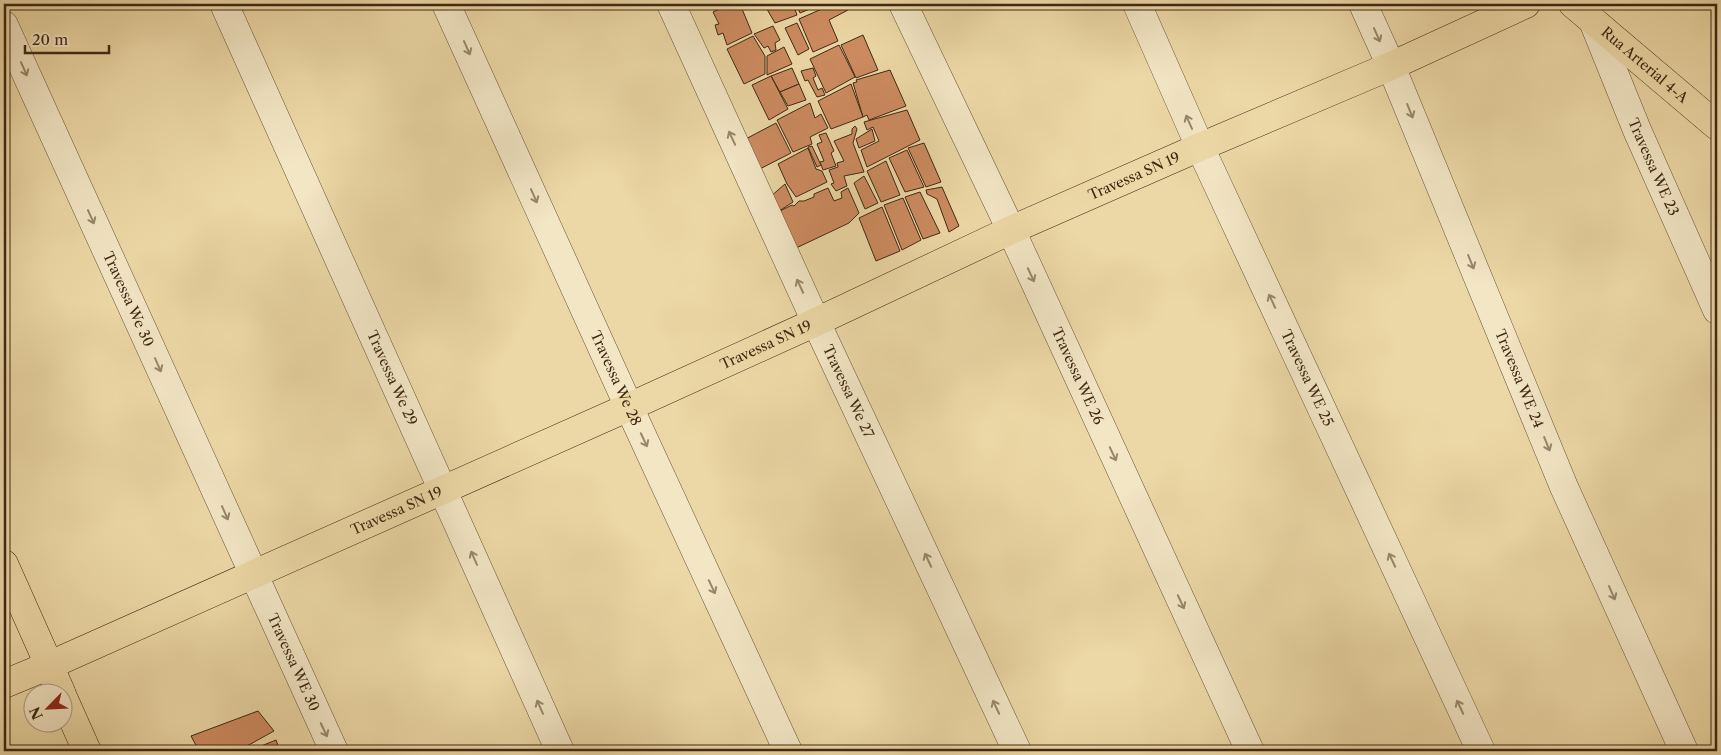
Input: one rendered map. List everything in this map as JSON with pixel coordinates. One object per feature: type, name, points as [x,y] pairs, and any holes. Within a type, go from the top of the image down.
[{"type":"main road","name":"Travessa SN 19","points":[[4,684],[50,666],[816,322],[1011,230],[1391,66],[1526,4]]},
{"type":"main road","name":"Rua Arterial 4-A","points":[[1583,9],[1717,126]]},
{"type":"main road","points":[[4,564],[57,682]]},
{"type":"main road","points":[[72,717],[87,751]]},
{"type":"street","name":"Travessa We 29","points":[[224,4],[560,751]]},
{"type":"street","name":"Travessa We 28","points":[[446,4],[788,751]]},
{"type":"street","name":"Travessa We 27","points":[[671,4],[816,322],[1017,751]]},
{"type":"street","name":"Travessa WE 26","points":[[903,4],[1011,230],[1250,751]]},
{"type":"street","name":"Travessa WE 25","points":[[1137,4],[1200,147],[1481,751]]},
{"type":"street","name":"Travessa WE 24","points":[[1362,4],[1391,66],[1564,486],[1684,751]]},
{"type":"street","name":"Travessa WE 23","points":[[1583,9],[1717,310]]},
{"type":"street","name":"Travessa We 30","points":[[4,25],[252,574]]},
{"type":"street","name":"Travessa WE 30","points":[[252,574],[334,751]]},
{"type":"building","points":[[730,4],[740,4],[752,33],[727,45],[723,33],[718,35],[715,25],[719,24],[713,12]]},
{"type":"building","points":[[764,4],[793,4],[797,15],[775,23]]},
{"type":"building","points":[[796,4],[822,4],[800,13]]},
{"type":"building","points":[[833,4],[840,4],[842,6],[845,4],[848,10],[829,20],[838,41],[813,52],[799,19]]},
{"type":"building","points":[[797,23],[809,49],[798,55],[785,28]]},
{"type":"building","points":[[773,26],[780,40],[775,43],[776,50],[771,52],[768,46],[764,48],[754,34]]},
{"type":"building","points":[[863,35],[878,70],[856,78],[841,45]]},
{"type":"building","points":[[753,36],[765,56],[765,74],[744,84],[727,49]]},
{"type":"building","points":[[839,45],[855,77],[826,93],[810,59]]},
{"type":"building","points":[[784,47],[792,64],[767,75],[767,56]]},
{"type":"building","points":[[792,68],[799,84],[780,92],[771,76]]},
{"type":"building","points":[[813,68],[816,76],[813,78],[818,90],[822,88],[825,95],[817,97],[808,80],[805,81],[801,71]]},
{"type":"building","points":[[890,70],[906,106],[869,120],[867,115],[863,117],[853,83],[857,82],[856,80]]},
{"type":"building","points":[[771,76],[788,109],[769,120],[752,85]]},
{"type":"building","points":[[799,84],[806,100],[788,106],[780,92]]},
{"type":"building","points":[[851,84],[863,117],[831,129],[818,101]]},
{"type":"building","points":[[810,103],[815,118],[821,114],[828,128],[810,137],[812,144],[793,152],[777,120]]},
{"type":"building","points":[[907,110],[920,140],[867,167],[861,150],[879,141],[873,127],[867,130],[864,122]]},
{"type":"building","points":[[776,123],[791,153],[754,172],[738,143]]},
{"type":"building","points":[[855,126],[857,129],[853,143],[864,172],[844,176],[847,186],[836,191],[831,184],[834,183],[829,170],[838,167],[837,163],[844,161],[834,141],[852,134],[852,129]]},
{"type":"building","points":[[872,129],[875,141],[859,148],[856,139]]},
{"type":"building","points":[[826,133],[834,151],[831,153],[836,166],[823,170],[820,162],[824,161],[817,144],[822,142],[819,135]]},
{"type":"building","points":[[924,143],[941,182],[926,187],[908,148]]},
{"type":"building","points":[[812,146],[821,165],[817,167],[808,147]]},
{"type":"building","points":[[808,148],[816,169],[822,171],[827,182],[796,197],[787,184],[778,164]]},
{"type":"building","points":[[907,150],[924,187],[905,192],[889,158]]},
{"type":"building","points":[[886,161],[900,195],[881,202],[867,171]]},
{"type":"building","points":[[864,176],[878,203],[865,209],[854,183]]},
{"type":"building","points":[[785,184],[793,202],[776,213],[770,197]]},
{"type":"building","points":[[942,187],[959,226],[949,232],[937,199],[927,194],[926,190]]},
{"type":"building","points":[[828,188],[834,201],[842,198],[841,192],[848,188],[859,213],[849,223],[794,249],[776,213],[792,205],[794,206],[799,201],[814,197],[814,194]]},
{"type":"building","points":[[920,192],[940,233],[923,239],[905,197]]},
{"type":"building","points":[[903,198],[921,240],[902,250],[884,205]]},
{"type":"building","points":[[882,207],[900,251],[876,261],[859,218]]},
{"type":"building","points":[[258,711],[274,731],[238,751],[199,751],[191,736]]},
{"type":"building","points":[[276,740],[280,751],[249,751]]}]
